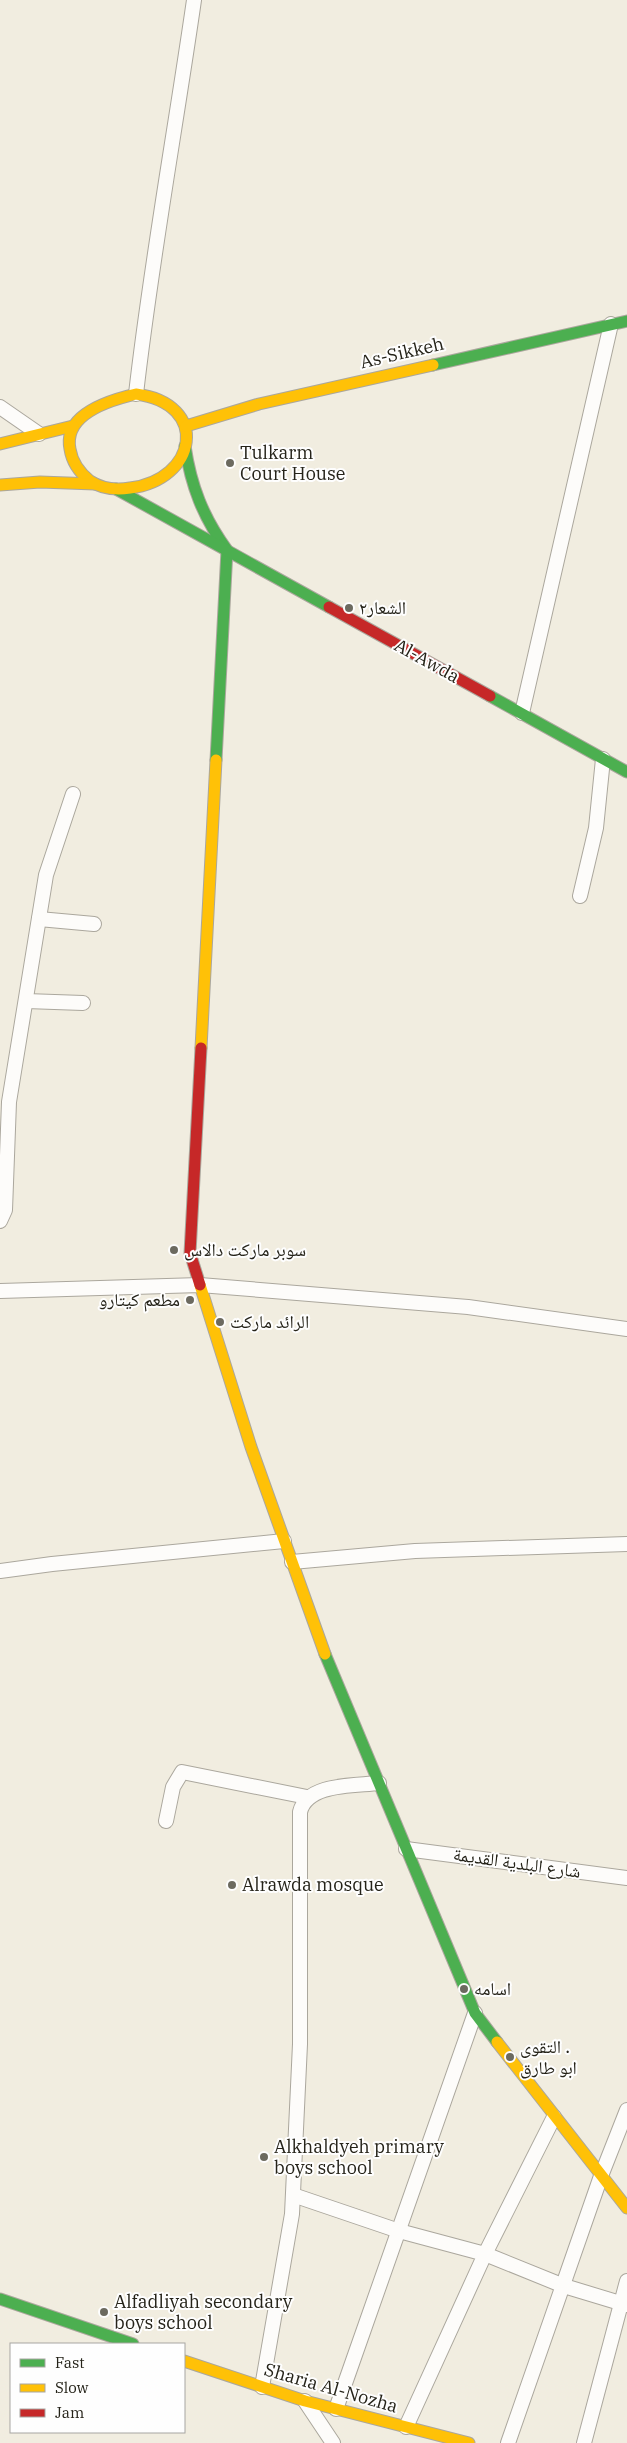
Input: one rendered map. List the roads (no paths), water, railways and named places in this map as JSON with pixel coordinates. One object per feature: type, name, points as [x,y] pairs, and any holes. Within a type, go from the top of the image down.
[{"type":"street","points":[[136,394],[147,293],[173,147],[194,0]]},
{"type":"street","name":"As-Sikkeh","points":[[186,426],[259,404],[627,321]]},
{"type":"street","points":[[522,714],[611,324]]},
{"type":"street","points":[[0,444],[73,426],[87,412],[120,397],[136,394],[155,397],[171,405],[186,426],[185,446],[189,475],[196,501],[204,517],[227,550],[190,1253],[251,1447],[317,1634],[475,2013],[554,2117],[627,2208]]},
{"type":"street","points":[[0,407],[39,434]]},
{"type":"street","points":[[73,426],[68,448],[76,468],[95,484]]},
{"type":"street","points":[[0,484],[40,482],[95,484],[116,489],[134,488],[160,479],[172,472],[182,458],[185,446]]},
{"type":"street","name":"Al-Awda","points":[[116,489],[627,772]]},
{"type":"street","points":[[580,896],[596,828],[604,759]]},
{"type":"street","points":[[0,1222],[5,1210],[9,1102],[46,875],[73,794]]},
{"type":"street","points":[[39,919],[94,924]]},
{"type":"street","points":[[26,1001],[83,1002]]},
{"type":"street","points":[[0,1291],[200,1284],[468,1307],[627,1329]]},
{"type":"street","points":[[0,1571],[284,1541]]},
{"type":"street","points":[[292,1562],[415,1551],[627,1544]]},
{"type":"street","points":[[166,1822],[173,1787],[182,1772],[307,1797]]},
{"type":"street","points":[[262,2387],[292,2214],[300,2044],[300,1812],[307,1797],[317,1791],[379,1783]]},
{"type":"street","name":"شارع البلدية القديمة","points":[[406,1849],[627,1878]]},
{"type":"street","points":[[336,2409],[475,2013]]},
{"type":"street","points":[[508,2443],[601,2176],[627,2110]]},
{"type":"street","points":[[406,2428],[485,2254],[554,2117]]},
{"type":"street","points":[[293,2195],[399,2231],[485,2254],[564,2286],[624,2304]]},
{"type":"street","points":[[584,2443],[624,2304],[627,2281]]},
{"type":"street","points":[[0,2299],[130,2343]]},
{"type":"street","name":"Sharia Al-Nozha","points":[[185,2361],[305,2401],[451,2441],[469,2443]]},
{"type":"street","points":[[305,2401],[333,2443]]},
{"type":"place","name":"Tulkarm Court House","points":[[230,463]]},
{"type":"place","name":"الشعار٢","points":[[349,608]]},
{"type":"place","name":"سوبر ماركت دالاس","points":[[174,1250]]},
{"type":"place","name":"مطعم كيتارو","points":[[190,1300]]},
{"type":"place","name":"الرائد ماركت","points":[[220,1322]]},
{"type":"place","name":"Alrawda mosque","points":[[232,1885]]},
{"type":"place","name":"اسامه","points":[[464,1989]]},
{"type":"place","name":"التقوى . ابو طارق","points":[[510,2057]]},
{"type":"place","name":"Alkhaldyeh primary boys school","points":[[264,2157]]},
{"type":"place","name":"Alfadliyah secondary boys school","points":[[104,2312]]}]
